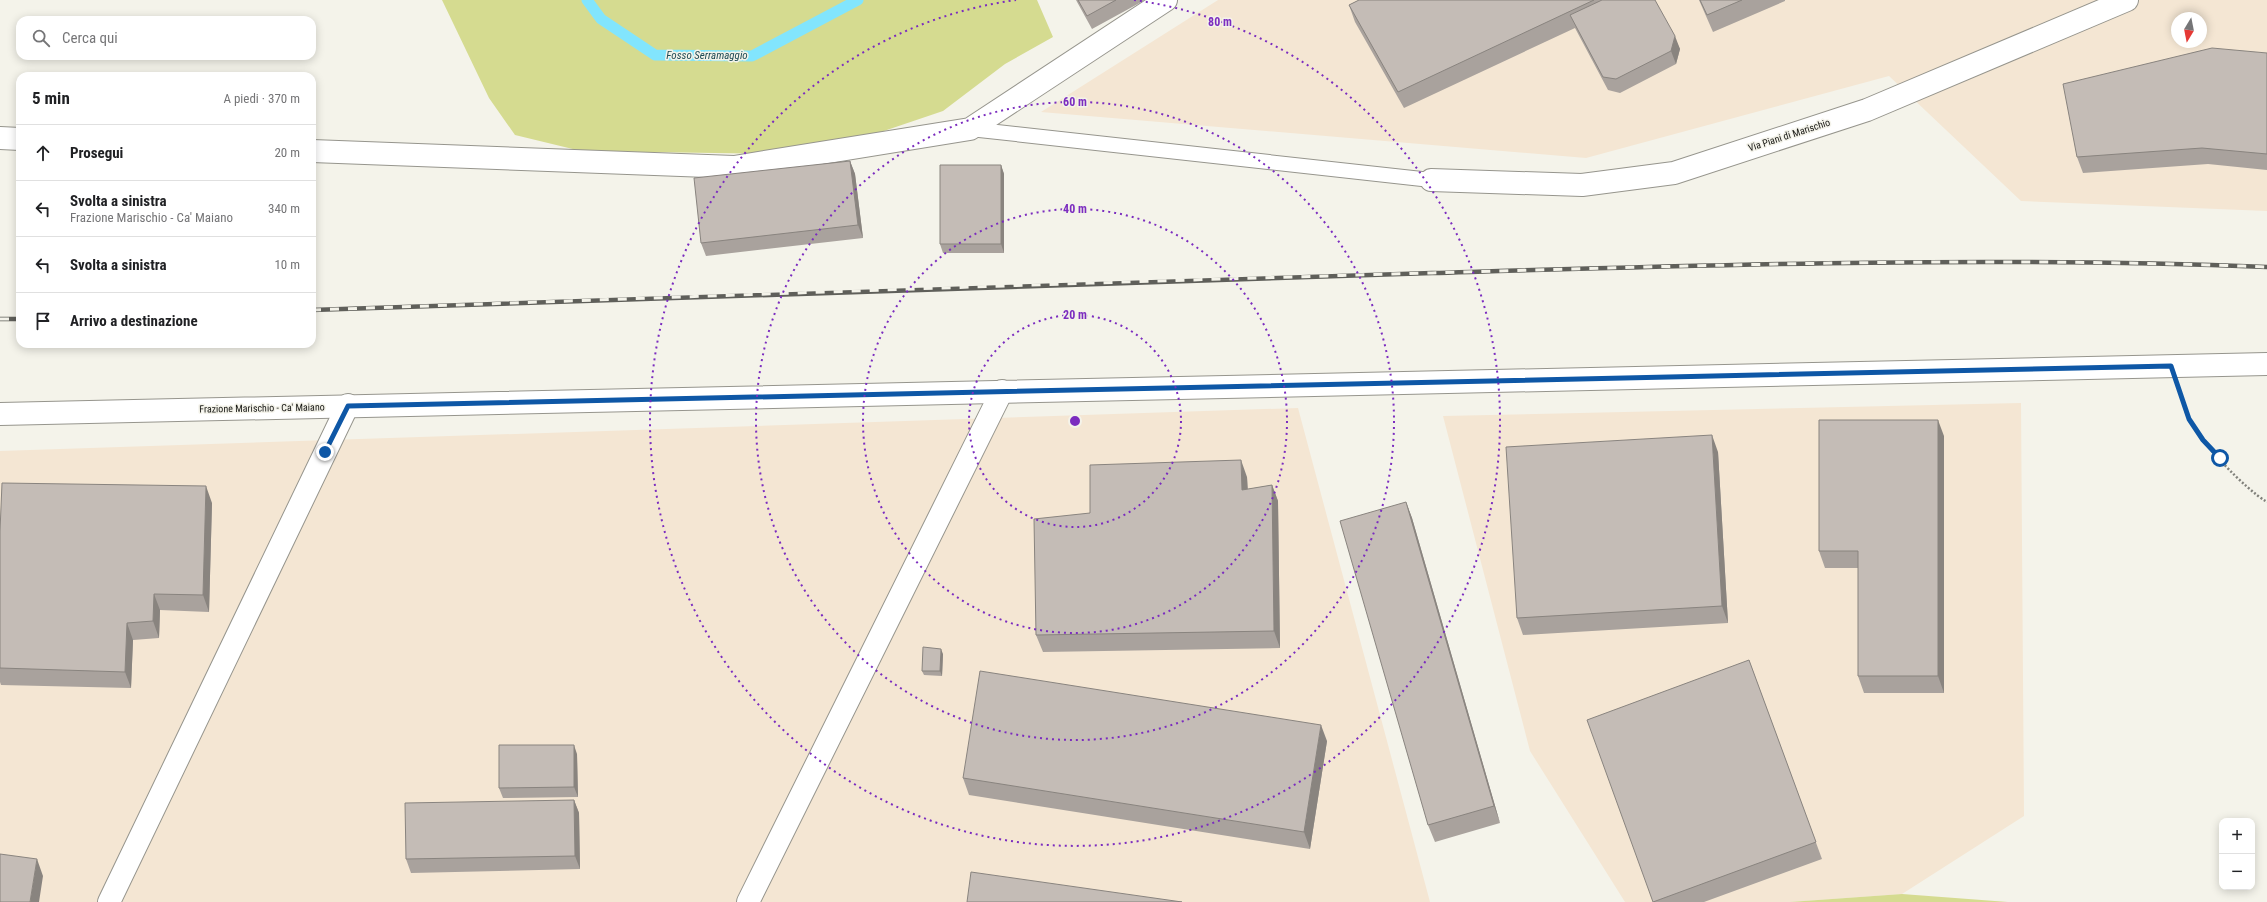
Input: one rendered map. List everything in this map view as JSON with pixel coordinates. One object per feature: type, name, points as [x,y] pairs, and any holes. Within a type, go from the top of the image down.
[{"type":"street","points":[[316,151],[734,168],[970,129],[1166,0]]},
{"type":"street","name":"Via Piani di Marischio","points":[[1430,180],[1582,185],[1674,173],[1867,110],[2127,0]]},
{"type":"street","points":[[0,138],[16,139]]},
{"type":"street","name":"Frazione Marischio - Ca' Maiano","points":[[0,414],[2267,364]]},
{"type":"street","points":[[748,902],[1002,391]]},
{"type":"street","points":[[109,902],[348,406]]},
{"type":"lane","points":[[970,129],[1430,180]]},
{"type":"path","points":[[2175,366],[2189,419],[2203,440],[2244,484],[2267,502]]},
{"type":"shaded area","points":[[1218,0],[2267,0],[2267,211],[2021,201],[1889,76],[1586,158],[1041,112]]},
{"type":"shaded area","points":[[2021,403],[2024,816],[1902,894],[1790,902],[1625,902],[1530,751],[1443,416]]},
{"type":"shaded area","points":[[1298,408],[1430,902],[0,902],[0,451]]},
{"type":"green space","points":[[442,0],[1037,0],[1053,37],[1005,64],[943,111],[875,134],[784,154],[581,151],[515,135],[489,98]]},
{"type":"green space","points":[[1902,894],[2008,902],[1790,902]]},
{"type":"building","points":[[1078,0],[1116,0],[1087,16]]},
{"type":"building","points":[[1359,0],[1594,0],[1398,92],[1349,5]]},
{"type":"building","points":[[1602,0],[1655,0],[1675,36],[1671,51],[1616,79],[1603,77],[1570,15]]},
{"type":"building","points":[[1700,0],[1742,0],[1707,15]]},
{"type":"building","points":[[2212,48],[2267,53],[2267,154],[2202,148],[2077,157],[2063,84]]},
{"type":"building","points":[[850,161],[858,225],[701,243],[694,178]]},
{"type":"building","points":[[940,165],[1001,165],[1001,244],[940,244]]},
{"type":"building","points":[[1819,420],[1938,420],[1938,676],[1858,676],[1858,551],[1819,551]]},
{"type":"building","points":[[1712,435],[1722,606],[1517,618],[1506,447]]},
{"type":"building","points":[[1241,460],[1242,490],[1272,485],[1274,631],[1036,635],[1034,519],[1090,513],[1090,465]]},
{"type":"building","points":[[2,483],[206,486],[203,595],[154,594],[153,621],[127,623],[125,672],[0,668],[0,531]]},
{"type":"building","points":[[1406,502],[1494,806],[1428,825],[1340,521]]},
{"type":"building","points":[[923,647],[941,649],[940,671],[922,671]]},
{"type":"building","points":[[1749,660],[1816,842],[1653,902],[1587,720]]},
{"type":"building","points":[[980,671],[1321,725],[1304,832],[963,778]]},
{"type":"building","points":[[499,745],[574,745],[574,787],[499,788]]},
{"type":"building","points":[[574,800],[575,856],[406,859],[405,803]]},
{"type":"building","points":[[0,854],[37,859],[30,902],[0,902]]},
{"type":"building","points":[[971,872],[1182,902],[967,902]]},
{"type":"waterway","name":"Fosso Serramaggio","points":[[587,0],[601,19],[655,55],[752,56],[858,0]]},
{"type":"railway","points":[[316,310],[1152,281],[1745,265],[2058,262],[2267,267]]},
{"type":"railway","points":[[0,319],[16,319]]},
{"type":"route","points":[[325,452],[348,406],[2171,366],[2189,419],[2203,440],[2220,458]]}]
